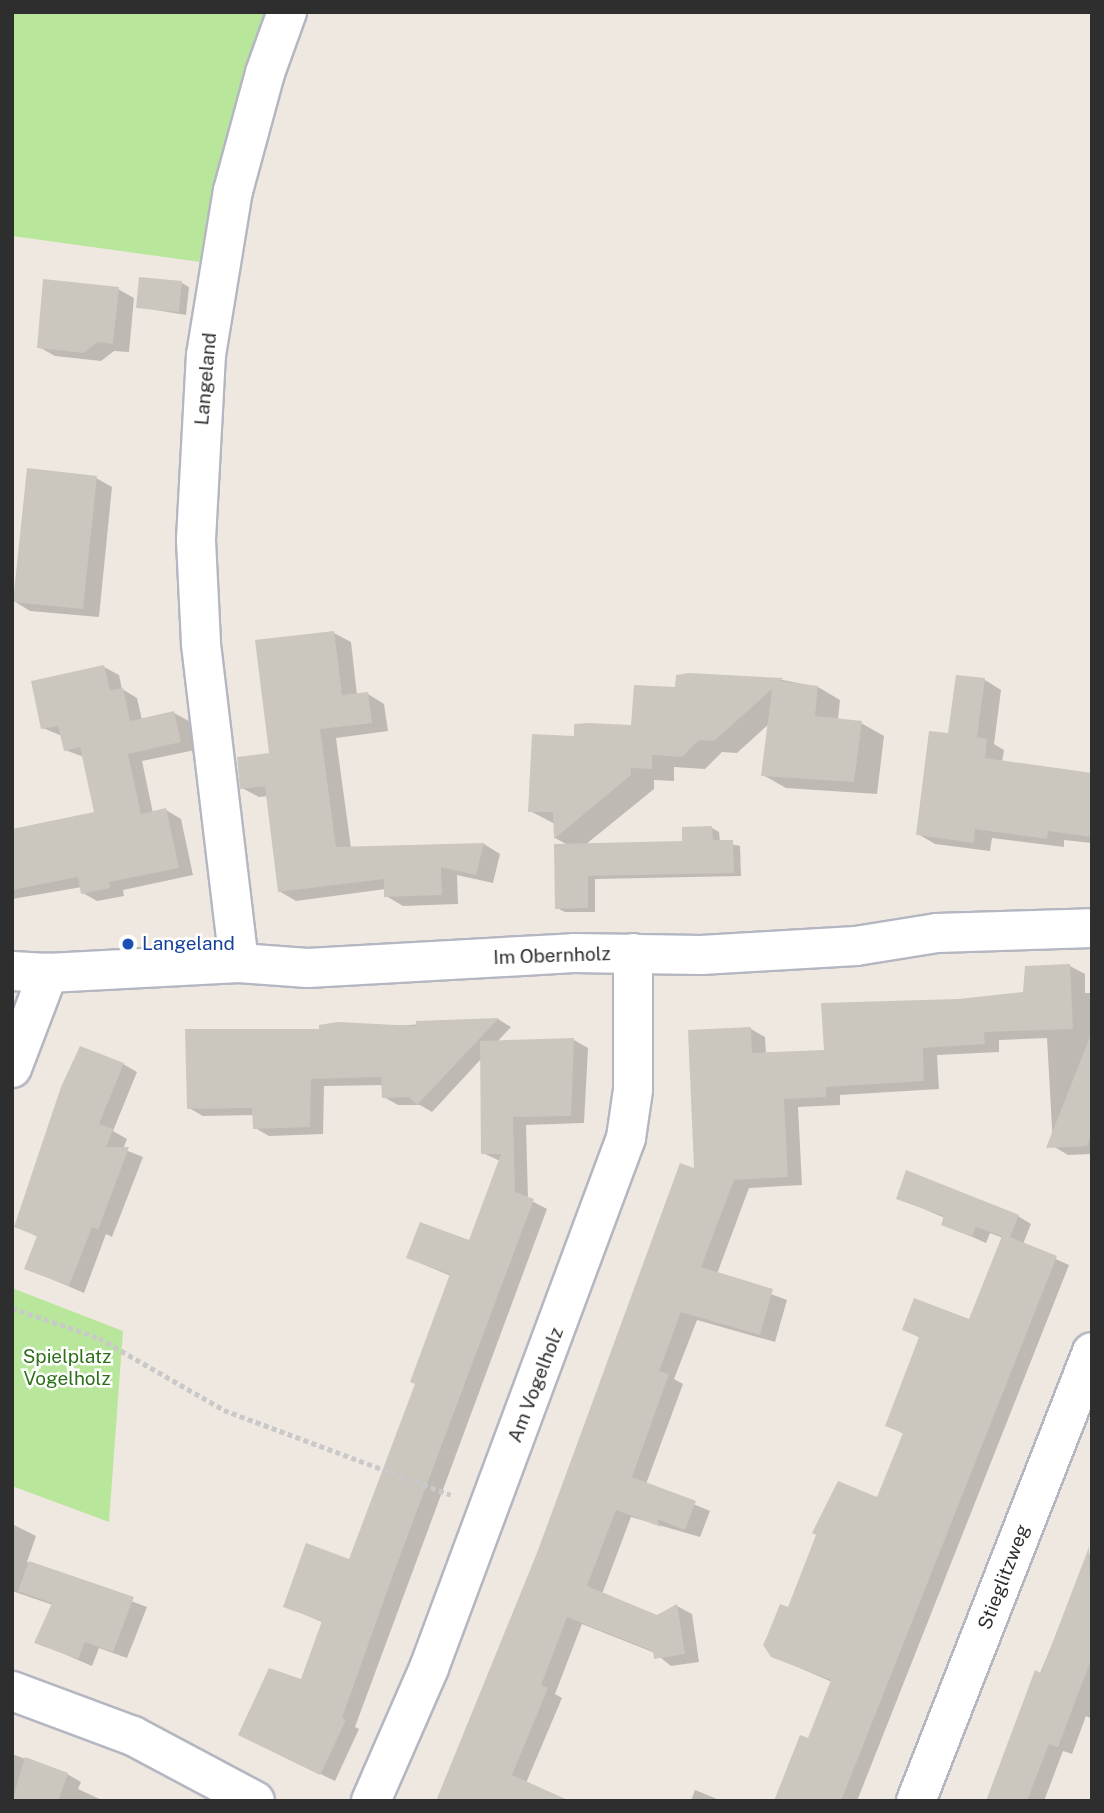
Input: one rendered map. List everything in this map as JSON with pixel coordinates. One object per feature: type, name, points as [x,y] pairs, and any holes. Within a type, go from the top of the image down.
[{"type":"street","name":"Langeland","points":[[239,964],[201,643],[196,539],[206,355],[233,191],[265,73],[286,12]]},
{"type":"street","name":"Im Obernholz","points":[[30,972],[239,964],[308,968],[633,953],[727,954],[856,946],[975,931],[1092,928]]},
{"type":"street","name":"Am Vogelholz","points":[[371,1801],[429,1668],[626,1138],[633,1090],[633,953]]},
{"type":"street","points":[[12,1068],[30,972]]},
{"type":"street","name":"Stieglitzweg","points":[[916,1801],[1092,1352]]},
{"type":"street","points":[[12,1691],[133,1736],[255,1801]]},
{"type":"path","points":[[12,1308],[99,1338],[224,1410],[488,1509]]},
{"type":"green space","points":[[12,12],[271,12],[208,263],[12,236]]},
{"type":"green space","name":"Spielplatz Vogelholz","points":[[12,1288],[123,1331],[109,1522],[12,1486]]},
{"type":"building","points":[[139,277],[182,281],[179,312],[136,308]]},
{"type":"building","points":[[43,279],[119,287],[113,344],[97,342],[84,353],[37,348]]},
{"type":"building","points":[[27,468],[97,476],[83,609],[13,602]]},
{"type":"building","points":[[334,631],[342,695],[368,692],[372,723],[320,729],[336,847],[484,843],[476,875],[441,867],[442,895],[384,897],[384,879],[278,892],[265,786],[240,789],[237,757],[269,753],[255,640]]},
{"type":"building","points":[[104,665],[110,690],[123,688],[130,721],[174,711],[181,742],[128,754],[141,814],[166,808],[179,868],[109,882],[110,888],[81,894],[78,877],[12,890],[12,829],[94,812],[80,747],[64,751],[58,726],[41,729],[31,681]]},
{"type":"building","points":[[689,673],[783,678],[780,681],[818,686],[815,716],[862,721],[854,782],[761,776],[772,689],[714,741],[699,740],[682,757],[652,755],[652,769],[631,768],[631,775],[554,839],[553,812],[528,812],[532,734],[574,736],[574,724],[631,725],[634,685],[675,687],[676,675]]},
{"type":"building","points":[[956,675],[985,678],[977,737],[987,739],[985,758],[1092,773],[1092,837],[1048,831],[1047,839],[975,829],[974,843],[916,835],[929,731],[948,733]]},
{"type":"building","points":[[712,826],[713,840],[733,840],[734,873],[588,876],[588,908],[555,909],[554,844],[682,841],[682,827]]},
{"type":"building","points":[[1070,964],[1073,1029],[984,1032],[985,1044],[923,1048],[924,1081],[826,1087],[826,1097],[784,1099],[788,1177],[734,1180],[701,1267],[773,1289],[760,1335],[681,1312],[659,1371],[669,1374],[632,1477],[696,1501],[685,1530],[657,1519],[661,1527],[616,1510],[587,1586],[657,1615],[677,1604],[685,1654],[654,1659],[653,1651],[567,1617],[541,1685],[548,1688],[512,1775],[570,1801],[436,1801],[539,1548],[680,1163],[694,1168],[688,1030],[751,1027],[752,1053],[824,1050],[821,1003],[958,999],[1023,992],[1025,966]]},
{"type":"building","points":[[499,1018],[417,1105],[409,1097],[382,1098],[381,1077],[311,1079],[310,1127],[253,1129],[252,1108],[187,1109],[185,1029],[319,1029],[319,1025],[338,1022],[416,1026],[416,1021]]},
{"type":"building","points":[[1090,1037],[1092,1131],[1087,1146],[1046,1148]]},
{"type":"building","points":[[574,1038],[571,1116],[513,1117],[515,1192],[534,1199],[394,1572],[342,1718],[346,1720],[320,1775],[238,1735],[269,1668],[301,1679],[322,1621],[283,1607],[306,1543],[349,1559],[415,1384],[410,1382],[450,1274],[406,1258],[420,1222],[469,1240],[501,1154],[481,1154],[480,1041]]},
{"type":"building","points":[[80,1046],[124,1063],[99,1124],[113,1129],[106,1147],[129,1147],[98,1230],[92,1227],[69,1286],[24,1269],[37,1236],[14,1227],[61,1087]]},
{"type":"building","points":[[906,1170],[1019,1215],[1010,1237],[1057,1256],[841,1801],[774,1801],[800,1735],[808,1738],[831,1680],[771,1657],[763,1645],[780,1604],[788,1607],[816,1535],[812,1533],[838,1481],[877,1497],[903,1433],[885,1426],[919,1337],[902,1330],[914,1298],[969,1319],[1002,1236],[976,1227],[972,1237],[941,1225],[944,1216],[896,1199]]},
{"type":"building","points":[[1089,1547],[1092,1657],[1058,1747],[1049,1744],[1027,1801],[986,1801],[1035,1670],[1041,1673]]},
{"type":"building","points":[[29,1561],[134,1597],[113,1652],[85,1642],[78,1659],[34,1643],[52,1603],[18,1591]]},
{"type":"building","points":[[25,1757],[68,1773],[58,1801],[12,1801]]},
{"type":"place","name":"Langeland","points":[[128,944]]}]
